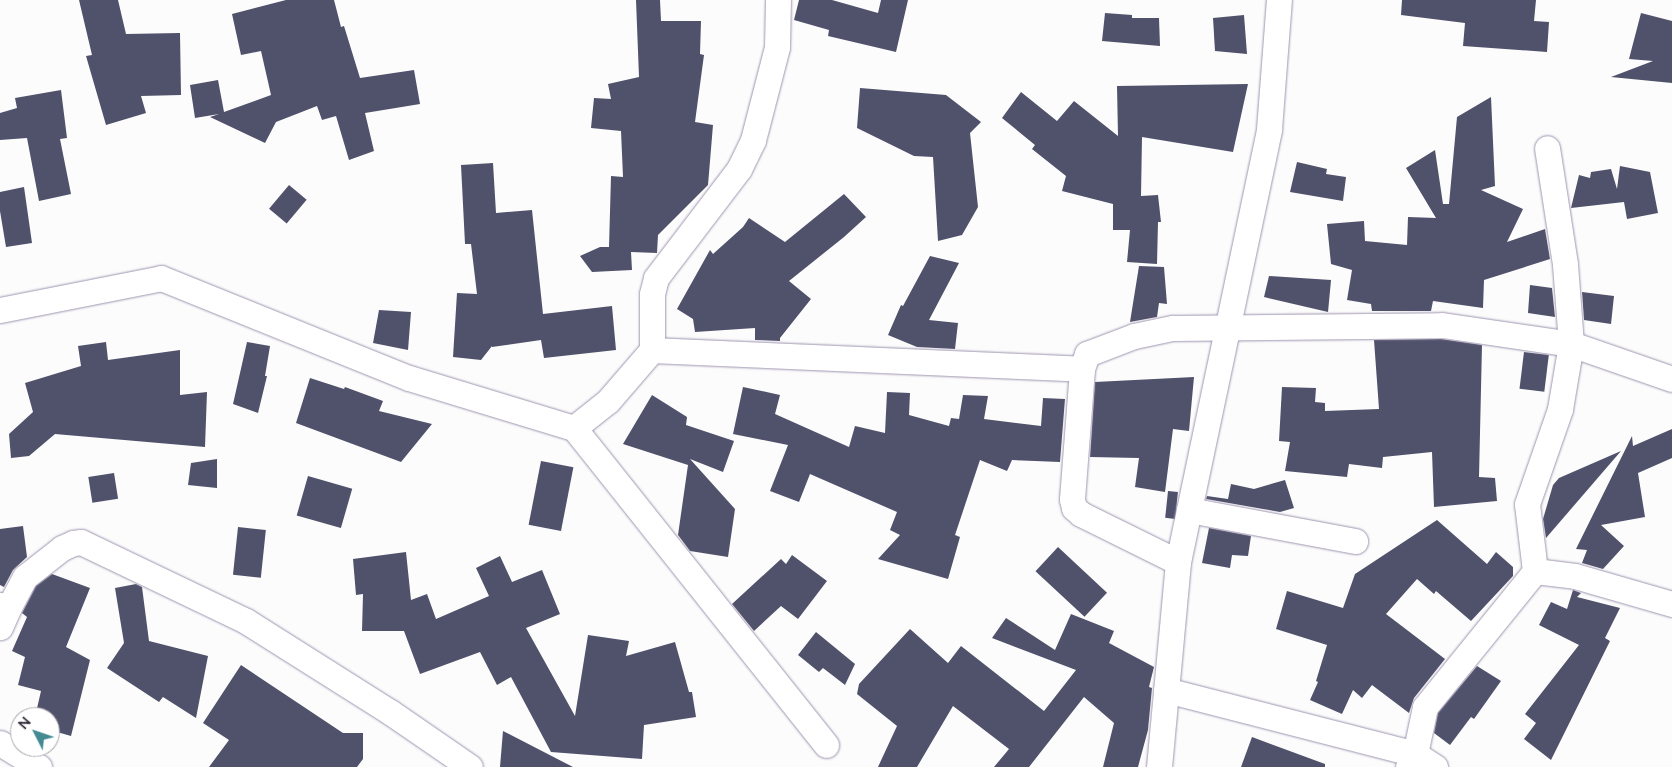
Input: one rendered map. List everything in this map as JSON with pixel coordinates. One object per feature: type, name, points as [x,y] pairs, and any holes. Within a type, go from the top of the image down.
[{"type":"street","points":[[574,428],[608,401],[652,350],[652,294],[656,278],[739,168],[753,140],[778,47],[778,0]]},
{"type":"street","points":[[1159,767],[1178,562],[1269,129],[1279,0]]},
{"type":"street","points":[[1166,690],[1419,763],[1425,707],[1535,571],[1527,504],[1560,409],[1571,344],[1565,264],[1547,148]]},
{"type":"street","points":[[0,310],[161,278],[409,378],[574,428],[826,745]]},
{"type":"street","points":[[1178,562],[1081,514],[1074,508],[1072,499],[1082,369],[1087,354],[1134,336],[1173,328],[1442,324],[1571,344],[1672,379]]},
{"type":"street","points":[[652,350],[1082,369]]},
{"type":"street","points":[[1189,510],[1355,541]]},
{"type":"street","points":[[3,613],[25,577],[62,548],[73,543],[82,542],[246,621],[390,712],[470,767]]},
{"type":"street","points":[[1535,571],[1575,576],[1672,604]]},
{"type":"street","points":[[0,743],[39,767]]},
{"type":"building","points":[[79,0],[118,0],[126,34],[180,33],[181,95],[141,96],[146,113],[106,125],[86,56],[92,55]]},
{"type":"building","points":[[286,0],[334,0],[341,27],[344,26],[360,78],[414,70],[420,104],[365,113],[374,151],[349,160],[336,116],[322,120],[317,106],[276,122],[265,143],[210,117],[219,114],[195,118],[190,85],[218,80],[224,112],[271,95],[261,51],[241,55],[232,14]]},
{"type":"building","points":[[636,0],[660,0],[661,21],[701,21],[700,54],[704,55],[695,122],[713,125],[708,185],[658,235],[657,253],[631,252],[632,270],[592,272],[580,256],[600,247],[609,247],[611,176],[623,177],[621,131],[591,128],[594,98],[611,99],[608,84],[639,77]]},
{"type":"building","points":[[799,0],[832,0],[878,13],[881,0],[908,0],[896,52],[828,36],[829,30],[794,20]]},
{"type":"building","points":[[1402,0],[1536,0],[1534,21],[1549,22],[1547,52],[1463,46],[1465,23],[1401,15]]},
{"type":"building","points":[[1105,13],[1132,15],[1132,18],[1159,18],[1160,46],[1102,41]]},
{"type":"building","points":[[1641,13],[1672,21],[1672,83],[1611,77],[1653,61],[1629,59]]},
{"type":"building","points":[[1244,15],[1247,54],[1215,51],[1213,18]]},
{"type":"building","points":[[1248,84],[1233,152],[1142,137],[1141,196],[1158,195],[1161,222],[1158,222],[1157,264],[1127,262],[1130,230],[1113,230],[1113,204],[1062,191],[1066,176],[1032,149],[1035,145],[1002,118],[1021,92],[1057,121],[1074,101],[1118,136],[1117,86]]},
{"type":"building","points":[[860,88],[946,95],[981,122],[970,133],[978,207],[962,235],[938,241],[933,157],[914,156],[857,128]]},
{"type":"building","points":[[61,90],[67,138],[60,139],[71,194],[39,201],[27,138],[0,140],[0,113],[17,108],[15,98]]},
{"type":"building","points":[[1491,97],[1495,186],[1481,190],[1523,209],[1507,242],[1545,229],[1550,259],[1484,280],[1483,308],[1433,301],[1431,311],[1372,311],[1371,304],[1347,300],[1352,270],[1331,264],[1327,224],[1364,221],[1365,241],[1407,245],[1408,217],[1436,218],[1406,168],[1435,150],[1443,204],[1449,204],[1457,117]]},
{"type":"building","points":[[1297,162],[1327,169],[1326,174],[1346,177],[1343,201],[1290,192]]},
{"type":"building","points":[[493,163],[496,213],[532,210],[543,314],[612,306],[616,350],[544,358],[541,340],[492,346],[481,360],[453,357],[457,293],[477,294],[471,244],[465,244],[461,165]]},
{"type":"building","points":[[1620,166],[1650,172],[1658,213],[1627,219],[1624,202],[1571,208],[1579,175],[1590,178],[1591,172],[1611,169],[1617,189]]},
{"type":"building","points":[[289,185],[307,200],[287,224],[269,209]]},
{"type":"building","points":[[24,187],[32,243],[6,247],[0,211],[0,192]]},
{"type":"building","points":[[844,194],[866,217],[789,281],[811,299],[780,338],[780,341],[755,340],[755,328],[695,332],[693,319],[677,309],[710,250],[713,254],[743,227],[749,218],[785,242]]},
{"type":"building","points":[[930,256],[959,263],[929,320],[958,323],[955,349],[917,347],[888,335],[901,305],[903,306]]},
{"type":"building","points":[[1139,266],[1164,267],[1167,304],[1159,303],[1157,317],[1130,322]]},
{"type":"building","points":[[1269,276],[1331,280],[1328,312],[1264,297]]},
{"type":"building","points":[[1530,285],[1552,288],[1555,317],[1528,313]]},
{"type":"building","points":[[1582,292],[1614,296],[1611,324],[1584,320]]},
{"type":"building","points":[[379,310],[411,312],[408,350],[373,343]]},
{"type":"building","points":[[1441,339],[1482,345],[1479,477],[1495,478],[1497,501],[1434,507],[1432,452],[1383,457],[1382,468],[1349,464],[1347,477],[1285,471],[1290,442],[1279,441],[1282,387],[1316,388],[1315,402],[1325,403],[1325,411],[1379,409],[1374,340]]},
{"type":"building","points":[[106,342],[108,360],[180,350],[180,395],[207,392],[205,447],[55,434],[29,456],[11,458],[9,434],[33,412],[25,383],[81,366],[78,346]]},
{"type":"building","points":[[247,342],[270,346],[265,376],[267,376],[258,413],[233,404]]},
{"type":"building","points":[[1524,352],[1549,355],[1544,392],[1519,389]]},
{"type":"building","points":[[1194,377],[1189,431],[1173,429],[1165,492],[1135,487],[1139,458],[1090,457],[1095,382]]},
{"type":"building","points":[[310,378],[344,389],[345,387],[383,401],[379,411],[432,424],[401,462],[296,423]]},
{"type":"building","points":[[743,387],[780,395],[775,414],[849,447],[855,426],[885,433],[887,392],[910,393],[909,415],[949,426],[951,418],[959,419],[963,395],[988,396],[984,419],[1041,426],[1043,398],[1065,399],[1060,462],[1012,460],[1007,471],[980,460],[955,535],[960,537],[948,579],[878,559],[900,535],[890,530],[897,512],[810,474],[799,502],[770,491],[788,445],[733,434]]},
{"type":"building","points":[[652,395],[687,417],[686,425],[734,441],[723,472],[690,459],[735,509],[728,557],[690,551],[678,535],[688,465],[623,444]]},
{"type":"building","points":[[1672,429],[1672,458],[1638,473],[1645,517],[1601,525],[1624,546],[1603,569],[1582,563],[1587,550],[1576,549],[1632,436],[1633,446]]},
{"type":"building","points":[[1621,451],[1546,538],[1543,519],[1553,485],[1559,478]]},
{"type":"building","points":[[217,459],[217,488],[188,485],[191,463]]},
{"type":"building","points":[[541,461],[573,467],[561,531],[529,525]]},
{"type":"building","points":[[114,473],[118,499],[92,503],[88,477]]},
{"type":"building","points":[[308,476],[352,489],[341,528],[297,515]]},
{"type":"building","points":[[1285,480],[1294,508],[1280,512],[1206,499],[1207,496],[1228,499],[1231,484],[1254,489]]},
{"type":"building","points":[[1168,491],[1178,492],[1175,519],[1165,518]]},
{"type":"building","points":[[1437,520],[1487,564],[1496,552],[1513,567],[1513,576],[1471,621],[1436,591],[1434,594],[1417,579],[1386,614],[1445,659],[1414,698],[1409,713],[1372,685],[1362,698],[1353,690],[1342,714],[1310,700],[1318,682],[1316,681],[1327,645],[1276,629],[1287,591],[1343,608],[1355,574]]},
{"type":"building","points":[[23,526],[27,557],[13,570],[4,587],[0,585],[0,529]]},
{"type":"building","points":[[238,527],[266,530],[261,578],[233,575]]},
{"type":"building","points":[[1209,528],[1251,536],[1248,556],[1232,555],[1230,568],[1202,563]]},
{"type":"building","points":[[1058,547],[1107,593],[1084,617],[1035,571]]},
{"type":"building","points":[[406,552],[411,600],[427,594],[436,619],[489,596],[476,568],[500,556],[512,582],[542,570],[560,614],[526,628],[575,716],[588,635],[629,641],[626,656],[675,642],[689,692],[692,692],[696,717],[644,725],[642,759],[551,752],[511,677],[497,685],[480,652],[420,674],[404,631],[362,631],[363,594],[356,595],[353,559]]},
{"type":"building","points":[[792,555],[827,581],[798,619],[781,606],[754,631],[732,604],[781,559],[786,564]]},
{"type":"building","points":[[52,574],[90,588],[66,647],[90,660],[71,736],[60,733],[60,707],[37,707],[41,691],[18,685],[25,657],[12,651],[27,617],[22,613],[36,586]]},
{"type":"building","points":[[136,584],[142,587],[149,641],[208,656],[196,718],[163,697],[159,702],[107,668],[124,643],[115,588]]},
{"type":"building","points":[[1573,590],[1581,593],[1577,597],[1620,608],[1605,638],[1610,641],[1551,760],[1524,739],[1536,723],[1525,714],[1579,645],[1539,625],[1551,602],[1567,609]]},
{"type":"building","points":[[1071,614],[1114,631],[1109,643],[1154,667],[1149,687],[1152,688],[1148,730],[1138,767],[1103,767],[1114,723],[1084,697],[1029,767],[994,767],[1009,749],[953,706],[917,767],[878,767],[897,726],[857,694],[859,684],[910,629],[948,663],[961,646],[1044,711],[1076,670],[992,638],[1006,618],[1055,650]]},
{"type":"building","points":[[816,632],[855,664],[845,685],[823,668],[819,672],[798,655]]},
{"type":"building","points":[[241,665],[343,733],[363,733],[363,759],[357,767],[209,767],[229,740],[203,723]]},
{"type":"building","points":[[1477,666],[1501,681],[1474,719],[1471,717],[1450,745],[1434,733],[1438,713]]},
{"type":"building","points":[[503,731],[573,767],[500,767]]},
{"type":"building","points":[[1252,737],[1325,764],[1325,767],[1241,767]]}]
